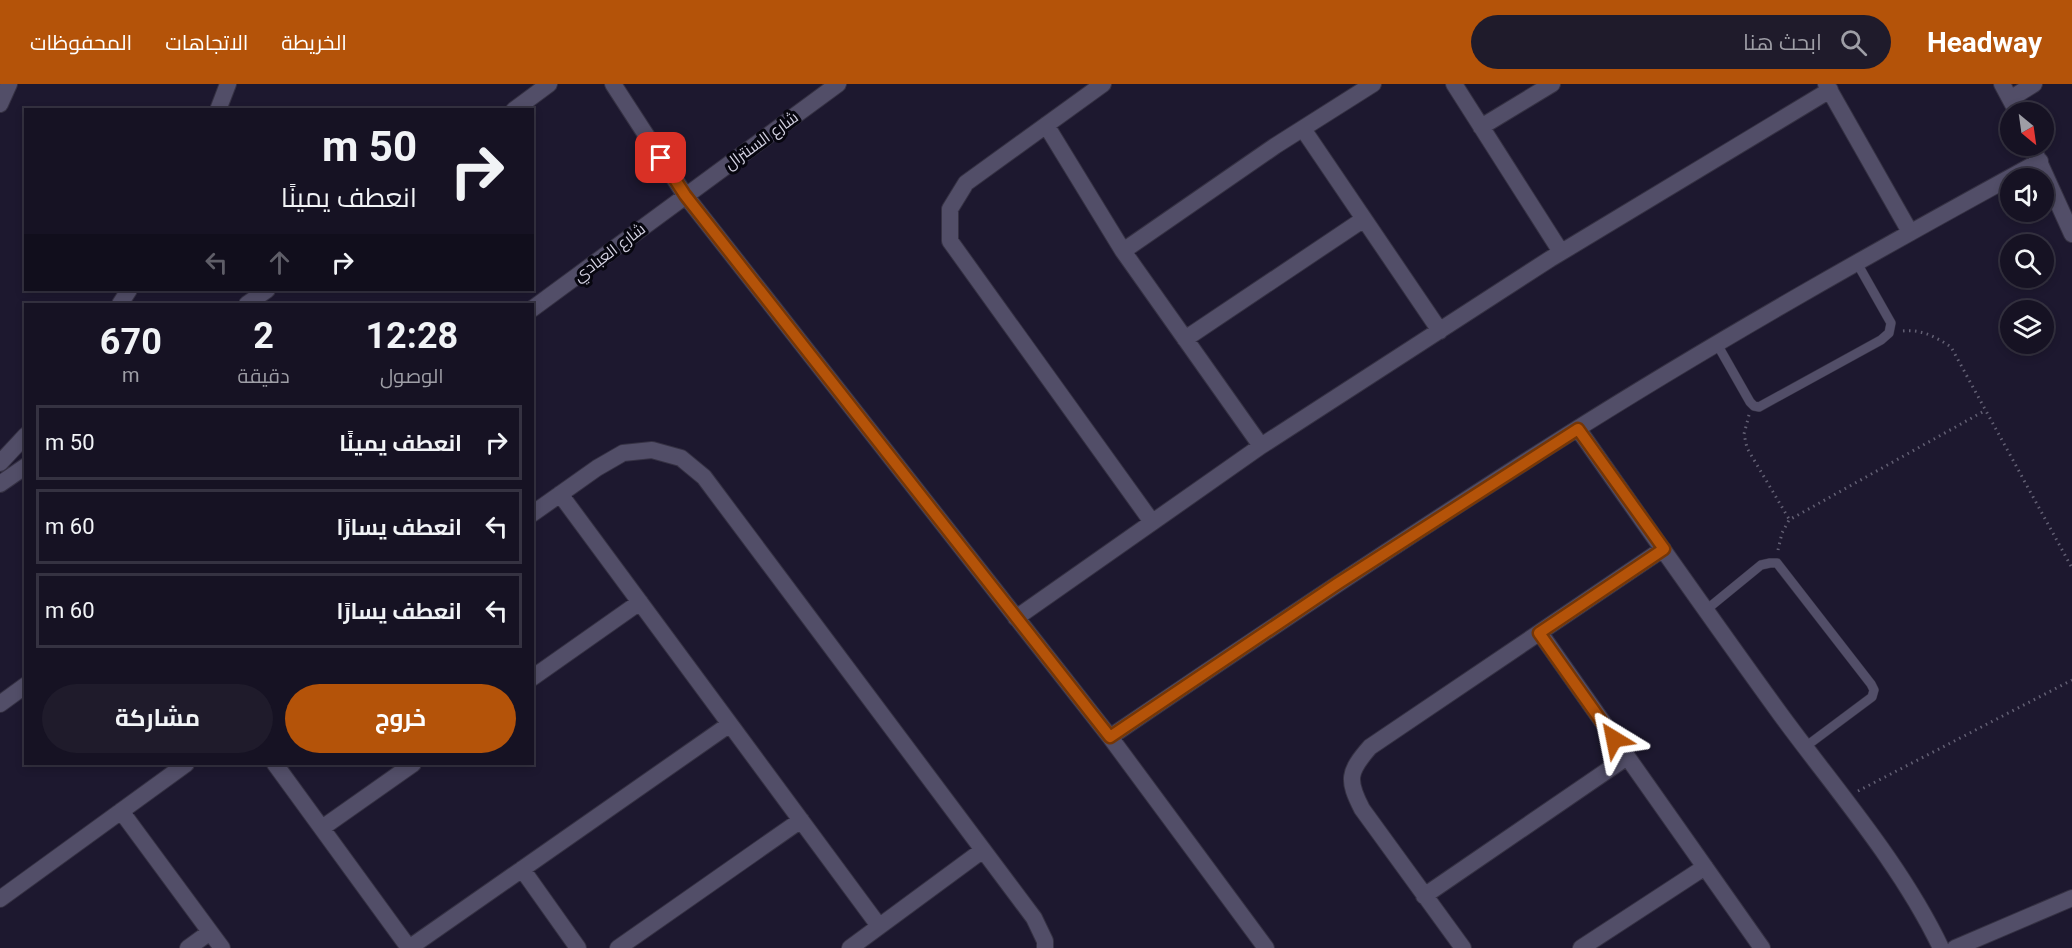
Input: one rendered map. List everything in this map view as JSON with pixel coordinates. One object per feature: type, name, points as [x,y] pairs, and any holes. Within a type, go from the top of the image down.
[{"type":"street","points":[[0,104],[9,84]]},
{"type":"street","points":[[219,108],[228,84]]},
{"type":"street","points":[[517,108],[549,84]]},
{"type":"street","points":[[613,84],[685,195],[1110,737],[1266,948]]},
{"type":"street","name":"شارع السنترال","points":[[685,195],[838,84]]},
{"type":"street","points":[[1103,84],[966,183],[950,209],[950,241],[1152,522]]},
{"type":"street","points":[[1123,251],[1373,84]]},
{"type":"street","points":[[1454,84],[1561,252]]},
{"type":"street","points":[[1481,127],[1552,84]]},
{"type":"street","points":[[2002,84],[2012,102]]},
{"type":"street","points":[[2018,102],[2034,84]]},
{"type":"street","points":[[1016,618],[1261,446],[1561,252],[1828,87],[1910,232]]},
{"type":"street","points":[[1046,125],[1123,251],[1261,446]]},
{"type":"street","points":[[1303,129],[1440,331]]},
{"type":"street","points":[[2037,156],[2072,234]]},
{"type":"street","points":[[1110,737],[1337,584],[1578,429],[1717,344],[1910,232],[2040,161]]},
{"type":"street","name":"شارع العبادي","points":[[534,308],[685,195]]},
{"type":"street","points":[[1185,339],[1364,219]]},
{"type":"street","points":[[248,303],[266,291]]},
{"type":"street","points":[[1578,429],[1706,610],[1889,860],[1941,948]]},
{"type":"street","points":[[0,464],[24,437]]},
{"type":"street","points":[[534,513],[597,468],[623,453],[652,450],[681,458],[704,477],[1034,918],[1045,942],[1045,948]]},
{"type":"street","points":[[0,484],[24,467]]},
{"type":"street","points":[[560,494],[879,926]]},
{"type":"street","points":[[1463,948],[1357,799],[1352,788],[1354,765],[1370,747],[1664,549]]},
{"type":"street","points":[[534,677],[640,602]]},
{"type":"street","points":[[1539,633],[1762,948]]},
{"type":"street","points":[[0,704],[24,686]]},
{"type":"street","points":[[276,765],[409,948],[730,724]]},
{"type":"street","points":[[1424,896],[1626,757]]},
{"type":"street","points":[[0,899],[185,765]]},
{"type":"street","points":[[322,828],[412,765]]},
{"type":"street","points":[[121,811],[222,948]]},
{"type":"street","points":[[618,948],[801,820]]},
{"type":"street","points":[[850,948],[983,850]]},
{"type":"street","points":[[1581,948],[1705,867]]},
{"type":"street","points":[[522,869],[578,948]]},
{"type":"street","points":[[1955,948],[2072,898]]},
{"type":"street","points":[[188,948],[210,932]]},
{"type":"lane","points":[[1717,344],[1754,406],[1764,406],[1881,340],[1889,333],[1891,323],[1857,263]]},
{"type":"lane","points":[[1706,610],[1761,565],[1777,563],[1865,675],[1874,690],[1872,697],[1805,747]]},
{"type":"path","points":[[1889,333],[1911,330],[1933,335],[1951,347],[2072,568]]},
{"type":"path","points":[[1754,406],[1747,419],[1744,434],[1747,448],[1789,520]]},
{"type":"path","points":[[1777,563],[1782,533],[1789,520],[1986,410]]},
{"type":"path","points":[[1843,798],[2072,680]]},
{"type":"route","points":[[661,158],[685,195],[1110,737],[1337,584],[1578,429],[1664,549],[1539,633],[1614,739]]}]
